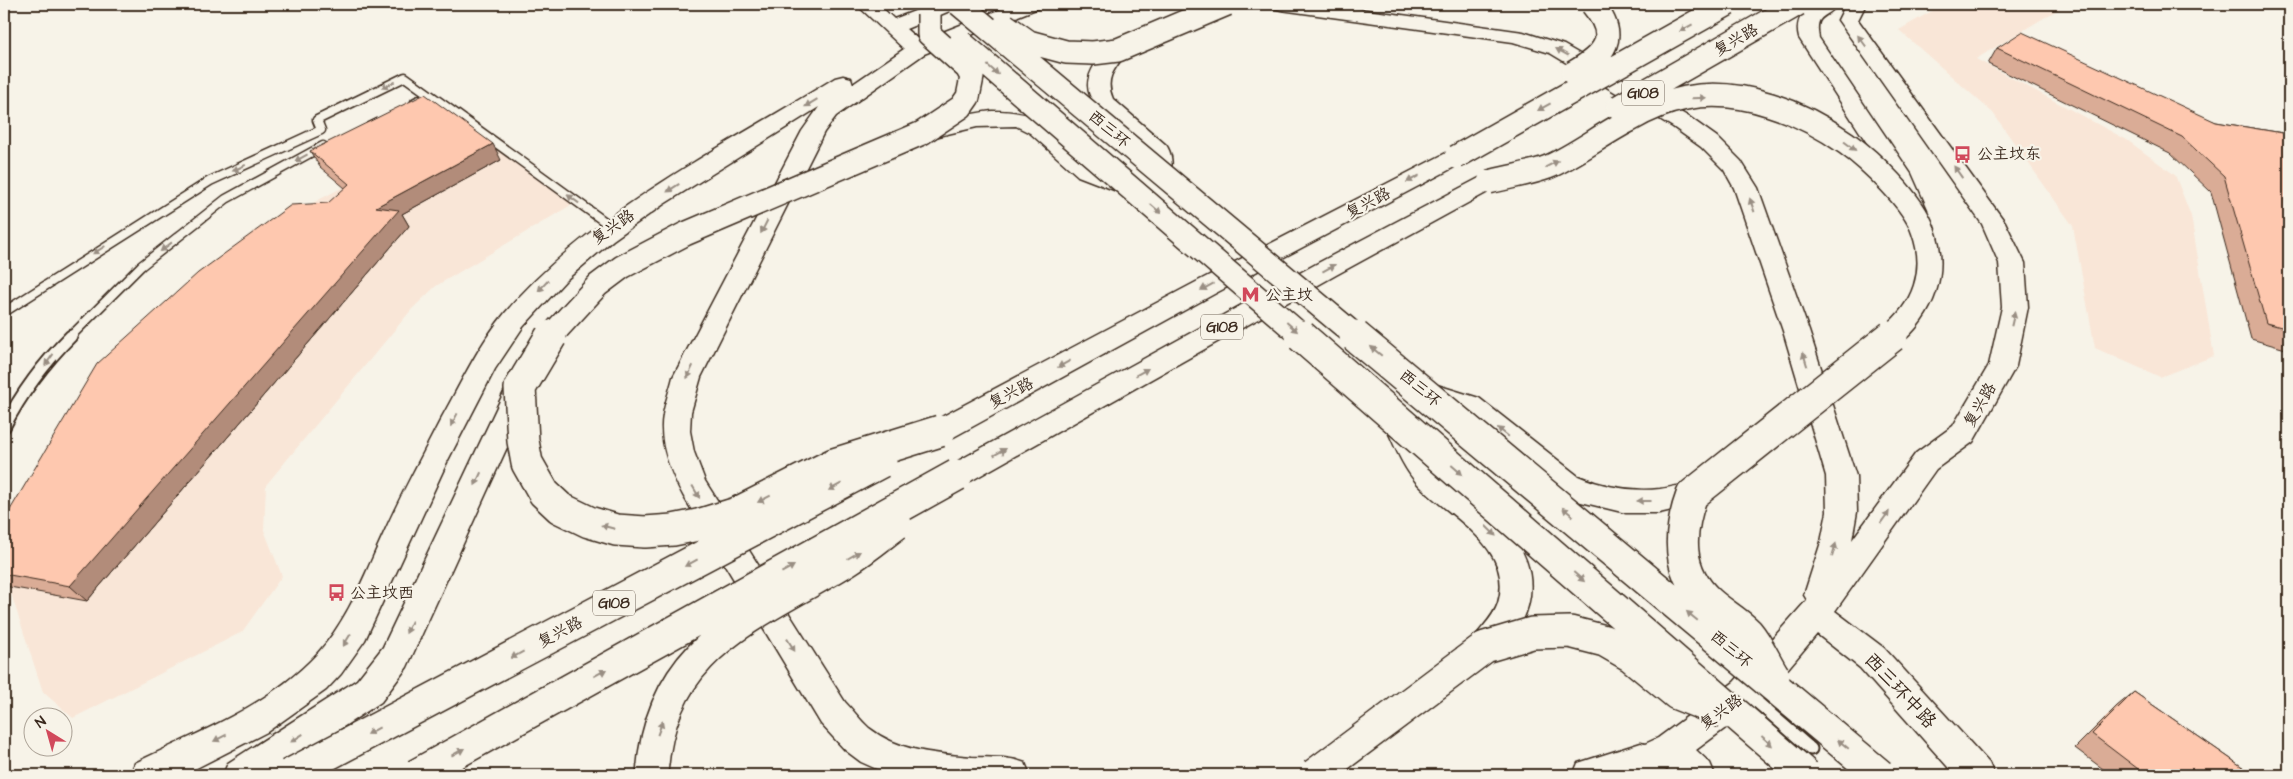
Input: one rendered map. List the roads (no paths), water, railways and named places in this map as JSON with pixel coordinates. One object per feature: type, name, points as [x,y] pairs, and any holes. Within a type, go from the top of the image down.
[{"type":"main road","points":[[866,4],[917,50]]},
{"type":"main road","points":[[892,27],[950,4]]},
{"type":"main road","points":[[960,4],[984,8],[1018,35],[1042,46],[1066,52],[1093,53],[1118,50],[1227,4]]},
{"type":"main road","name":"西三环","points":[[960,4],[1880,775]]},
{"type":"main road","points":[[1013,775],[945,771],[911,765],[883,756],[857,739],[833,713],[694,489],[679,447],[677,414],[687,378],[813,131],[835,106],[917,50],[1030,4]]},
{"type":"main road","points":[[1281,4],[1406,20],[1535,40],[1558,49],[1681,122],[1710,142],[1733,166],[1746,188],[1796,331],[1841,476],[1842,512],[1836,542],[1815,614]]},
{"type":"main road","points":[[1456,157],[1486,122],[1592,63],[1602,54],[1608,36],[1606,25],[1592,4]]},
{"type":"main road","name":"复兴路","points":[[289,775],[940,431],[1207,287],[1456,157],[1728,4]]},
{"type":"main road","name":"复兴路","points":[[416,775],[1318,274],[1489,182],[1798,4]]},
{"type":"main road","points":[[1424,391],[1469,405],[1568,484],[1591,494],[1626,501],[1651,502],[1692,495],[1900,330],[1922,300],[1927,284],[1929,250],[1917,214],[1899,174],[1809,38],[1806,28],[1808,20],[1811,15],[1828,4]]},
{"type":"main road","name":"复兴路","points":[[1623,775],[1745,707],[1926,461],[1963,434],[2002,366],[2015,307],[2012,263],[1993,222],[1852,27],[1848,20],[1856,4]]},
{"type":"main road","points":[[922,9],[929,34],[967,68],[972,77],[968,97],[961,106],[922,133]]},
{"type":"main road","name":"西三环","points":[[922,9],[1393,415],[1745,707],[1808,762]]},
{"type":"main road","name":"复兴路","points":[[147,775],[242,728],[279,705],[315,678],[343,647],[370,597],[429,469],[495,343],[555,273],[612,227],[682,181],[857,74],[917,50]]},
{"type":"main road","points":[[1118,50],[1104,63],[1099,76],[1098,93],[1102,102],[1158,150],[1160,172]]},
{"type":"main road","points":[[1489,182],[1548,166],[1643,113],[1666,103],[1688,98],[1744,99],[1786,110],[1808,119],[1829,131],[1872,163],[1917,214]]},
{"type":"main road","points":[[240,775],[369,690],[395,657],[520,388],[541,350],[555,330],[592,290],[622,267],[647,252],[685,234],[922,133],[970,120],[994,118],[1016,120],[1031,124],[1081,168],[1133,190]]},
{"type":"main road","points":[[520,388],[522,441],[527,463],[544,493],[560,508],[582,519],[616,530],[644,532],[673,530],[698,525],[737,513],[834,464],[940,431]]},
{"type":"main road","points":[[1314,775],[1485,648],[1510,614],[1516,588],[1512,560],[1504,543],[1425,471],[1393,415]]},
{"type":"main road","points":[[652,775],[652,763],[658,731],[670,702],[690,669],[707,648],[732,627],[864,550],[957,475]]},
{"type":"main road","points":[[1692,495],[1684,514],[1680,537],[1682,560],[1689,579],[1706,599],[1750,636],[1784,694]]},
{"type":"main road","name":"西三环中路","points":[[1815,614],[1872,658],[1972,774]]},
{"type":"main road","points":[[1485,648],[1532,633],[1570,632],[1606,641],[1631,656],[1677,694],[1745,707]]},
{"type":"main road","points":[[1590,775],[1670,749],[1698,775]]},
{"type":"lane","points":[[4,312],[210,181],[321,130],[317,120],[405,77],[612,227]]},
{"type":"lane","points":[[404,107],[430,95]]},
{"type":"lane","points":[[4,427],[10,415],[53,354],[141,266],[226,199],[328,144]]},
{"type":"place","name":"公主坟东","points":[[1963,154]]},
{"type":"place","name":"公主坟","points":[[1251,295]]},
{"type":"place","name":"公主坟西","points":[[336,593]]}]
